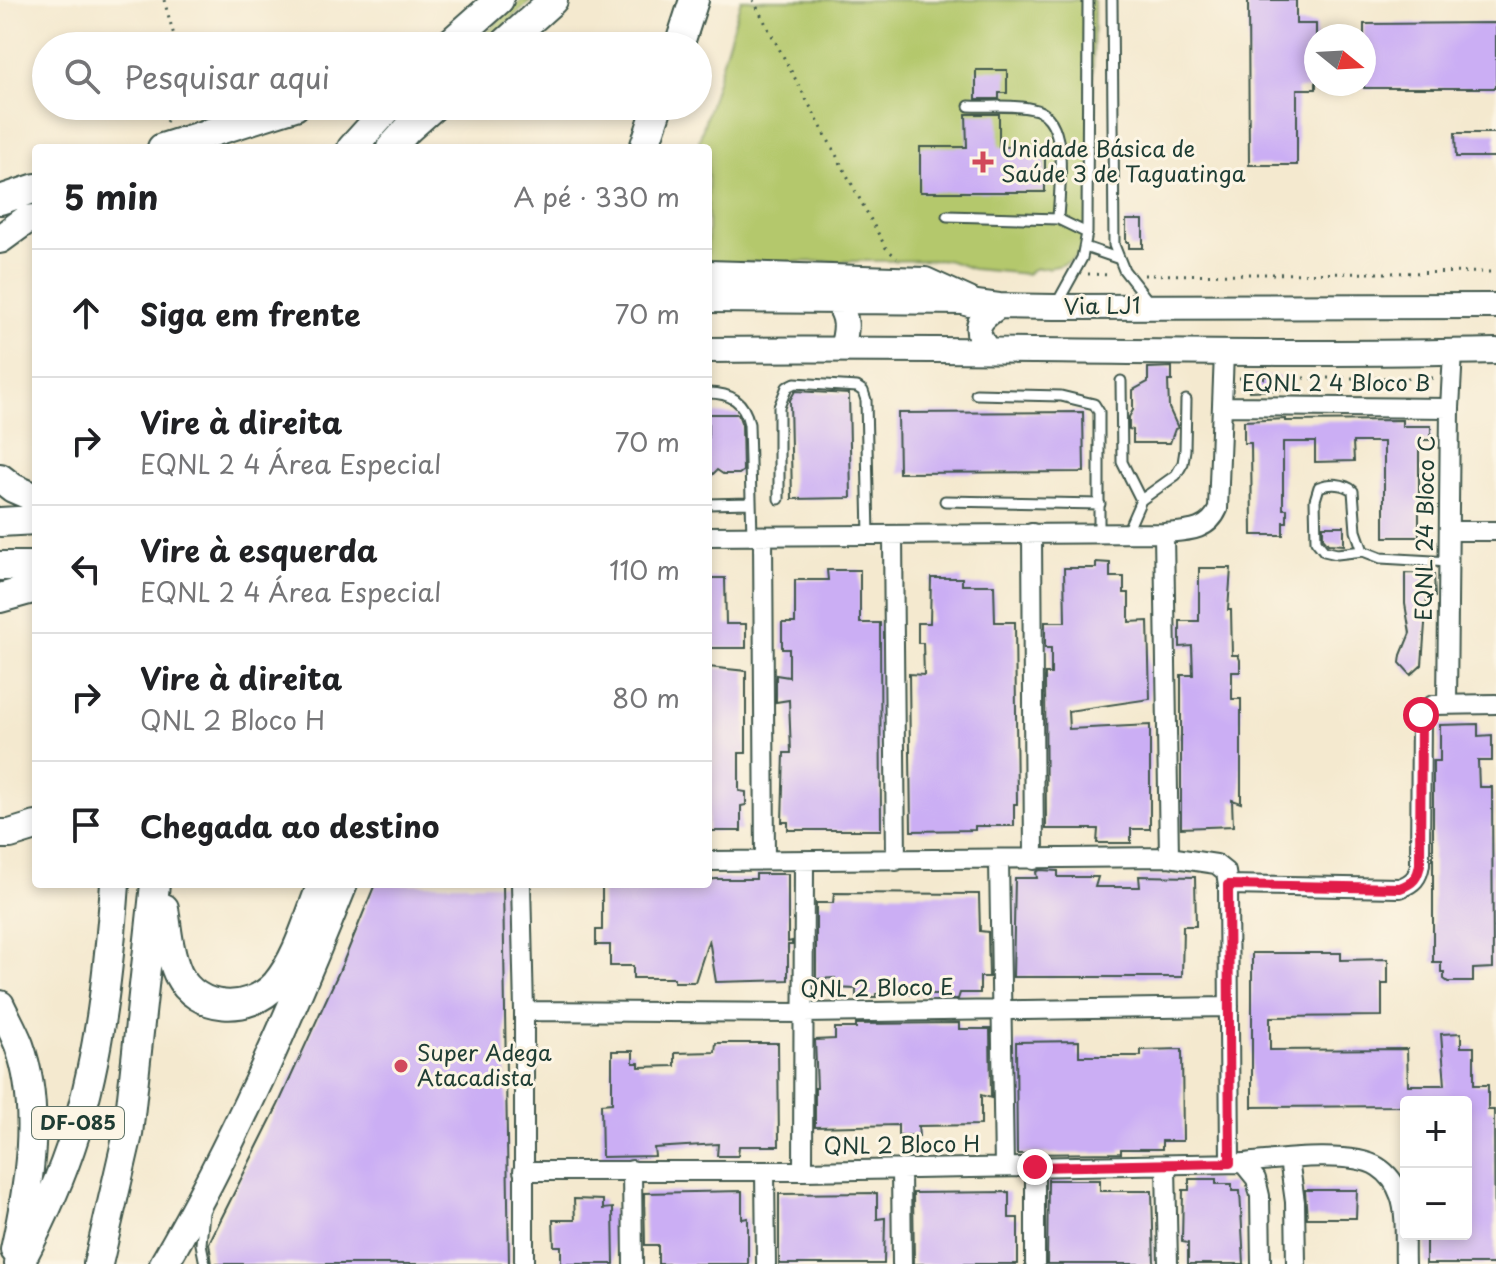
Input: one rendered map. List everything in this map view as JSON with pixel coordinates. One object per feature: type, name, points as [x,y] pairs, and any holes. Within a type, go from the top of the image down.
[{"type":"main road","points":[[463,32],[499,0]]},
{"type":"main road","points":[[518,32],[553,0]]},
{"type":"main road","points":[[684,32],[694,0]]},
{"type":"main road","points":[[175,144],[251,120]]},
{"type":"main road","points":[[356,144],[377,120]]},
{"type":"main road","points":[[395,144],[420,120]]},
{"type":"main road","points":[[645,144],[653,120]]},
{"type":"main road","points":[[0,200],[32,189]]},
{"type":"main road","points":[[0,239],[26,220],[32,219]]},
{"type":"main road","points":[[712,275],[925,282],[969,302]]},
{"type":"main road","name":"Via LJ1","points":[[712,300],[969,302],[1055,307],[1496,306]]},
{"type":"main road","points":[[836,301],[847,323],[842,349]]},
{"type":"main road","points":[[987,349],[979,339],[980,323],[984,316],[999,306]]},
{"type":"main road","name":"Via LJ1","points":[[712,350],[1496,351]]},
{"type":"main road","points":[[0,478],[32,496]]},
{"type":"main road","points":[[0,522],[32,520]]},
{"type":"main road","points":[[0,566],[32,566]]},
{"type":"main road","points":[[0,598],[32,589]]},
{"type":"main road","points":[[0,834],[32,827]]},
{"type":"main road","name":"DF-085","points":[[19,1264],[49,1205],[76,1132],[108,973],[115,888]]},
{"type":"main road","name":"DF-085","points":[[98,1264],[128,1134],[158,888]]},
{"type":"main road","points":[[159,888],[178,973],[190,991],[223,1007],[259,1000],[277,983],[292,957],[320,888]]},
{"type":"main road","points":[[164,1264],[294,1006],[341,888]]},
{"type":"main road","points":[[0,1005],[19,1046],[30,1096],[30,1142],[23,1214],[12,1264]]},
{"type":"street","name":"EQNL 24 Bloco C","points":[[1447,704],[1453,352]]},
{"type":"street","points":[[712,536],[1164,533],[1205,526],[1214,519],[1218,509],[1224,353]]},
{"type":"street","name":"EQNL 2 4 Bloco B","points":[[1222,406],[1450,408]]},
{"type":"street","points":[[1450,531],[1496,531]]},
{"type":"street","points":[[1032,533],[1034,860]]},
{"type":"street","points":[[1164,533],[1169,857]]},
{"type":"street","points":[[893,536],[896,861]]},
{"type":"street","points":[[757,537],[765,860]]},
{"type":"street","points":[[1227,879],[1400,888],[1411,883],[1418,874],[1420,864],[1421,715],[1433,705],[1496,704]]},
{"type":"street","points":[[712,861],[1169,857],[1216,864],[1227,879],[1236,1163],[1256,1179],[1260,1196],[1261,1264]]},
{"type":"street","points":[[999,860],[1004,1167]]},
{"type":"street","points":[[803,1171],[804,861]]},
{"type":"street","points":[[521,888],[524,1264]]},
{"type":"street","name":"QNL 2 Bloco E","points":[[524,1011],[803,1013],[1229,1007]]},
{"type":"street","points":[[1289,1159],[1295,1202],[1296,1264]]},
{"type":"street","name":"QNL 2 Bloco H","points":[[523,1171],[1166,1166],[1350,1159],[1376,1166],[1394,1180],[1402,1200],[1405,1264]]},
{"type":"street","points":[[1166,1166],[1168,1264]]},
{"type":"street","points":[[1035,1167],[1035,1264]]},
{"type":"street","points":[[901,1169],[902,1264]]},
{"type":"street","points":[[632,1170],[633,1264]]},
{"type":"street","points":[[765,1171],[766,1264]]},
{"type":"lane","points":[[1055,307],[1085,247],[1087,233],[1088,0]]},
{"type":"lane","points":[[1112,0],[1114,230],[1117,258],[1151,305]]},
{"type":"lane","points":[[969,106],[1036,110],[1053,122],[1059,137],[1058,219]]},
{"type":"lane","points":[[947,216],[1058,219],[1087,233]]},
{"type":"lane","points":[[1085,247],[1117,258]]},
{"type":"lane","points":[[1121,381],[1122,462],[1141,500]]},
{"type":"lane","points":[[779,499],[779,407],[787,387],[795,383],[857,387],[863,391],[866,400],[869,536]]},
{"type":"lane","points":[[712,394],[733,397],[747,411],[750,503],[757,537]]},
{"type":"lane","points":[[976,394],[1061,396],[1094,404],[1099,412],[1099,533]]},
{"type":"lane","points":[[1127,532],[1141,500],[1176,475],[1183,463],[1186,400]]},
{"type":"lane","points":[[1363,551],[1356,531],[1353,491],[1340,485],[1319,487],[1315,500],[1316,541],[1324,551],[1337,554],[1363,551],[1381,558],[1450,562]]},
{"type":"lane","points":[[945,501],[1100,504]]},
{"type":"lane","points":[[712,504],[750,503]]},
{"type":"lane","points":[[205,1186],[201,1244],[205,1264]]},
{"type":"path","points":[[164,0],[173,32]]},
{"type":"path","points":[[753,0],[886,248],[925,282]]},
{"type":"path","points":[[1072,274],[1496,272]]},
{"type":"path","points":[[1223,377],[1452,379]]},
{"type":"green space","points":[[522,0],[532,0],[497,32],[487,32]]},
{"type":"green space","points":[[741,0],[1094,0],[1091,216],[1083,246],[1066,263],[1035,269],[1027,274],[973,269],[947,260],[712,263],[712,144],[698,144],[705,120],[712,120],[712,98]]},
{"type":"building","points":[[1248,0],[1296,0],[1296,24],[1304,24],[1304,89],[1297,89],[1297,165],[1249,165]]},
{"type":"building","points":[[1496,23],[1496,88],[1376,88],[1376,24],[1364,24]]},
{"type":"building","points":[[976,70],[1007,70],[1007,93],[999,93],[999,99],[976,99]]},
{"type":"building","name":"Unidade Básica de Saúde 3 de Taguatinga","points":[[966,114],[999,114],[999,147],[1045,146],[1045,192],[920,192],[920,147],[967,147]]},
{"type":"building","points":[[1455,133],[1496,133],[1496,157],[1456,157]]},
{"type":"building","points":[[1126,220],[1143,220],[1143,248],[1129,248]]},
{"type":"building","points":[[1172,367],[1172,381],[1168,381],[1169,408],[1178,428],[1170,443],[1133,443],[1129,417],[1133,410],[1133,390],[1148,382],[1148,368]]},
{"type":"building","points":[[1248,376],[1279,376],[1280,390],[1249,391]]},
{"type":"building","points":[[795,391],[849,394],[851,498],[792,499],[790,400]]},
{"type":"building","points":[[1083,412],[1084,472],[899,473],[898,413]]},
{"type":"building","points":[[712,414],[738,414],[742,425],[743,471],[723,474],[717,470],[712,475]]},
{"type":"building","points":[[1402,420],[1402,426],[1431,426],[1431,440],[1419,440],[1419,537],[1384,537],[1384,442],[1353,442],[1354,461],[1315,462],[1315,442],[1283,442],[1283,509],[1287,509],[1287,522],[1283,522],[1283,535],[1252,535],[1251,443],[1244,443],[1244,421]]},
{"type":"building","points":[[1323,526],[1344,526],[1344,545],[1328,544],[1323,538]]},
{"type":"building","points":[[1096,562],[1110,563],[1110,577],[1124,577],[1124,593],[1129,593],[1129,622],[1148,621],[1150,699],[1068,711],[1069,729],[1150,725],[1150,829],[1131,829],[1131,843],[1097,843],[1098,829],[1046,829],[1045,674],[1051,674],[1051,648],[1045,648],[1045,622],[1065,622],[1064,568],[1096,568]]},
{"type":"building","points":[[1199,568],[1231,568],[1228,610],[1231,610],[1232,655],[1238,655],[1240,660],[1240,672],[1232,672],[1232,699],[1241,699],[1241,803],[1232,800],[1233,826],[1181,828],[1181,675],[1193,675],[1192,646],[1180,647],[1180,621],[1199,621]]},
{"type":"building","points":[[827,570],[860,570],[860,623],[880,623],[881,830],[788,830],[788,822],[782,822],[784,753],[791,753],[789,700],[776,702],[776,675],[789,677],[789,649],[782,649],[782,623],[795,623],[795,580],[828,580]]},
{"type":"building","points":[[1405,573],[1434,574],[1435,597],[1427,597],[1422,665],[1411,675],[1400,663],[1410,633],[1405,604]]},
{"type":"building","points":[[712,578],[725,578],[726,624],[746,624],[746,648],[712,648]]},
{"type":"building","points":[[931,578],[962,578],[962,585],[994,585],[995,622],[1015,622],[1017,804],[1014,804],[1014,826],[911,831],[909,674],[924,675],[923,643],[918,643],[918,623],[930,623]]},
{"type":"building","points":[[712,667],[746,671],[746,753],[739,753],[739,791],[746,792],[746,805],[741,806],[741,831],[712,831]]},
{"type":"building","points":[[1478,724],[1478,736],[1492,735],[1492,761],[1478,761],[1479,787],[1492,787],[1493,968],[1473,969],[1473,982],[1448,982],[1444,979],[1444,972],[1441,972],[1441,962],[1433,962],[1433,761],[1440,761],[1440,725]]},
{"type":"building","points":[[1058,871],[1058,877],[1098,877],[1095,887],[1140,887],[1139,876],[1195,877],[1196,926],[1183,926],[1182,977],[1013,977],[1015,878],[1037,878],[1036,872]]},
{"type":"building","points":[[756,874],[788,874],[788,942],[792,941],[792,945],[788,945],[788,980],[716,982],[709,939],[695,982],[674,982],[674,978],[633,978],[633,966],[610,966],[610,945],[596,945],[596,930],[602,930],[602,888],[712,888],[712,880],[756,879]]},
{"type":"building","name":"Super Adega Atacadista","points":[[373,888],[503,888],[509,1264],[212,1264],[209,1243],[278,1105]]},
{"type":"building","points":[[834,893],[979,894],[980,931],[988,932],[989,977],[980,977],[980,993],[960,993],[958,999],[939,999],[939,994],[856,997],[856,989],[835,988],[835,978],[816,979],[816,903],[833,903]]},
{"type":"building","points":[[1252,953],[1341,953],[1341,960],[1388,959],[1388,984],[1382,984],[1382,1016],[1270,1017],[1270,1050],[1407,1049],[1408,1085],[1445,1085],[1441,1034],[1461,1033],[1461,1047],[1474,1047],[1474,1085],[1488,1085],[1488,1110],[1494,1110],[1495,1264],[1426,1264],[1426,1240],[1472,1240],[1472,1096],[1400,1096],[1400,1106],[1252,1107]]},
{"type":"building","points":[[959,1023],[959,1029],[990,1029],[991,1098],[981,1095],[981,1125],[918,1126],[919,1136],[898,1135],[898,1125],[815,1127],[815,1040],[835,1039],[835,1028],[856,1028],[856,1024]]},
{"type":"building","points":[[1079,1041],[1079,1056],[1141,1056],[1141,1050],[1182,1049],[1183,1141],[1162,1141],[1162,1149],[1121,1149],[1121,1153],[1017,1154],[1016,1042]]},
{"type":"building","points":[[716,1043],[778,1043],[779,1146],[739,1146],[738,1156],[717,1156],[718,1144],[654,1148],[655,1156],[602,1157],[601,1104],[612,1103],[612,1051],[633,1051],[633,1063],[639,1063],[639,1067],[675,1066],[675,1053],[715,1052]]},
{"type":"building","points":[[1189,1179],[1216,1179],[1216,1184],[1232,1184],[1232,1191],[1240,1191],[1244,1264],[1188,1264],[1188,1243],[1182,1242],[1183,1190],[1189,1190]]},
{"type":"building","points":[[1048,1180],[1100,1180],[1100,1191],[1152,1191],[1154,1264],[1047,1264]]},
{"type":"building","points":[[1305,1190],[1357,1190],[1356,1218],[1307,1218]]},
{"type":"building","points":[[742,1191],[742,1219],[748,1218],[748,1264],[658,1264],[658,1245],[645,1245],[644,1193]]},
{"type":"building","points":[[1009,1192],[1009,1218],[1018,1218],[1018,1264],[914,1264],[913,1193]]},
{"type":"building","points":[[877,1193],[877,1219],[885,1218],[884,1264],[779,1264],[779,1194]]},
{"type":"building","points":[[574,1199],[603,1200],[603,1209],[613,1208],[614,1264],[561,1264],[561,1246],[554,1246],[553,1220],[575,1220]]},
{"type":"place","name":"Unidade Básica de Saúde 3 de Taguatinga","points":[[983,162]]},
{"type":"place","name":"Super Adega Atacadista","points":[[401,1066]]},
{"type":"route","points":[[1035,1167],[1230,1163],[1228,885],[1400,888],[1411,883],[1418,874],[1420,864],[1421,715]]}]
